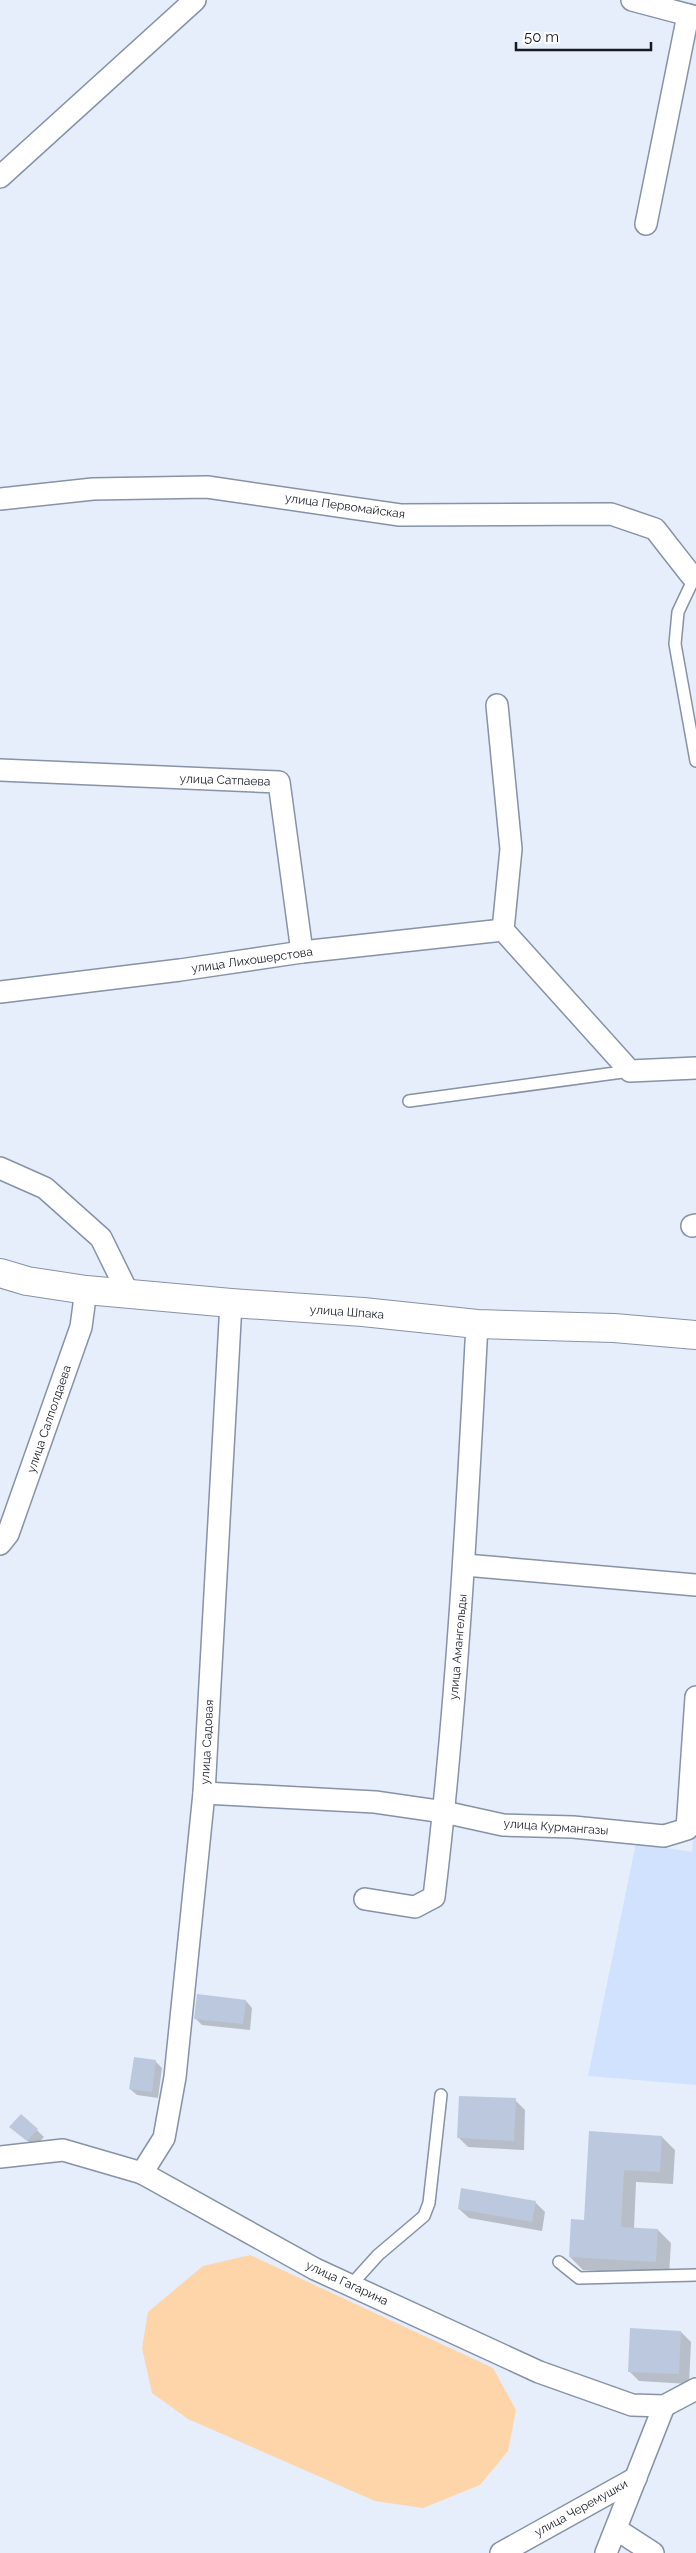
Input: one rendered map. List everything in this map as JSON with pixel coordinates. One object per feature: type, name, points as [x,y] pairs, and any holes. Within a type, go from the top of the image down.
[{"type":"street","points":[[0,177],[195,0]]},
{"type":"street","points":[[632,0],[692,16],[646,224]]},
{"type":"street","name":"улица Первомайская","points":[[0,499],[93,489],[207,488],[400,515],[612,514],[655,529],[691,575],[696,576]]},
{"type":"street","points":[[497,705],[511,848],[503,930],[630,1071],[696,1068]]},
{"type":"street","name":"улица Сатпаева","points":[[0,770],[279,782],[302,952]]},
{"type":"street","name":"улица Лихошерстова","points":[[0,992],[180,970],[302,952],[503,930]]},
{"type":"street","points":[[0,1168],[45,1188],[101,1238],[128,1293]]},
{"type":"street","name":"улица Шпака","points":[[0,1273],[27,1281],[86,1290],[231,1303],[364,1312],[477,1324],[614,1328],[696,1336]]},
{"type":"street","name":"улица Салполдаева","points":[[0,1544],[8,1534],[81,1327],[86,1290]]},
{"type":"street","name":"улица Садовая","points":[[142,2173],[164,2138],[175,2077],[204,1794],[231,1303]]},
{"type":"street","name":"улица Амангельды","points":[[366,1899],[415,1907],[434,1897],[444,1812],[465,1565],[477,1324]]},
{"type":"street","points":[[465,1565],[696,1585]]},
{"type":"street","name":"улица Курмангазы","points":[[204,1794],[375,1802],[444,1812],[503,1825],[573,1827],[664,1836],[687,1829],[696,1697]]},
{"type":"street","name":"улица Гагарина","points":[[0,2157],[63,2150],[142,2173],[315,2269],[539,2372],[632,2404],[664,2406]]},
{"type":"street","points":[[664,2406],[696,2388]]},
{"type":"street","name":"улица Черемушки","points":[[606,2553],[664,2406]]},
{"type":"street","name":"улица Черемушки","points":[[501,2553],[636,2478]]},
{"type":"street","points":[[616,2529],[653,2553]]},
{"type":"lane","points":[[696,576],[678,612],[675,644],[696,761]]},
{"type":"lane","points":[[408,1101],[630,1071]]},
{"type":"lane","points":[[351,2285],[378,2255],[424,2216],[429,2203],[441,2096]]},
{"type":"lane","points":[[560,2262],[579,2278],[696,2275]]},
{"type":"shaded area","points":[[696,1811],[696,2085],[588,2076],[636,1843],[692,1852]]},
{"type":"shaded area","points":[[250,2255],[493,2368],[516,2410],[508,2451],[480,2485],[423,2508],[375,2501],[188,2419],[152,2393],[142,2348],[148,2312],[203,2266]]},
{"type":"building","points":[[197,1994],[246,2000],[243,2024],[194,2019]]},
{"type":"building","points":[[134,2057],[156,2060],[152,2092],[129,2089]]},
{"type":"building","points":[[459,2096],[516,2098],[514,2141],[457,2138]]},
{"type":"building","points":[[21,2114],[38,2129],[27,2141],[9,2127]]},
{"type":"building","points":[[589,2131],[662,2136],[660,2172],[624,2170],[621,2227],[658,2229],[656,2262],[569,2257],[571,2219],[584,2220]]},
{"type":"building","points":[[461,2188],[536,2201],[532,2222],[458,2209]]},
{"type":"building","points":[[630,2328],[681,2331],[679,2374],[628,2372]]}]
